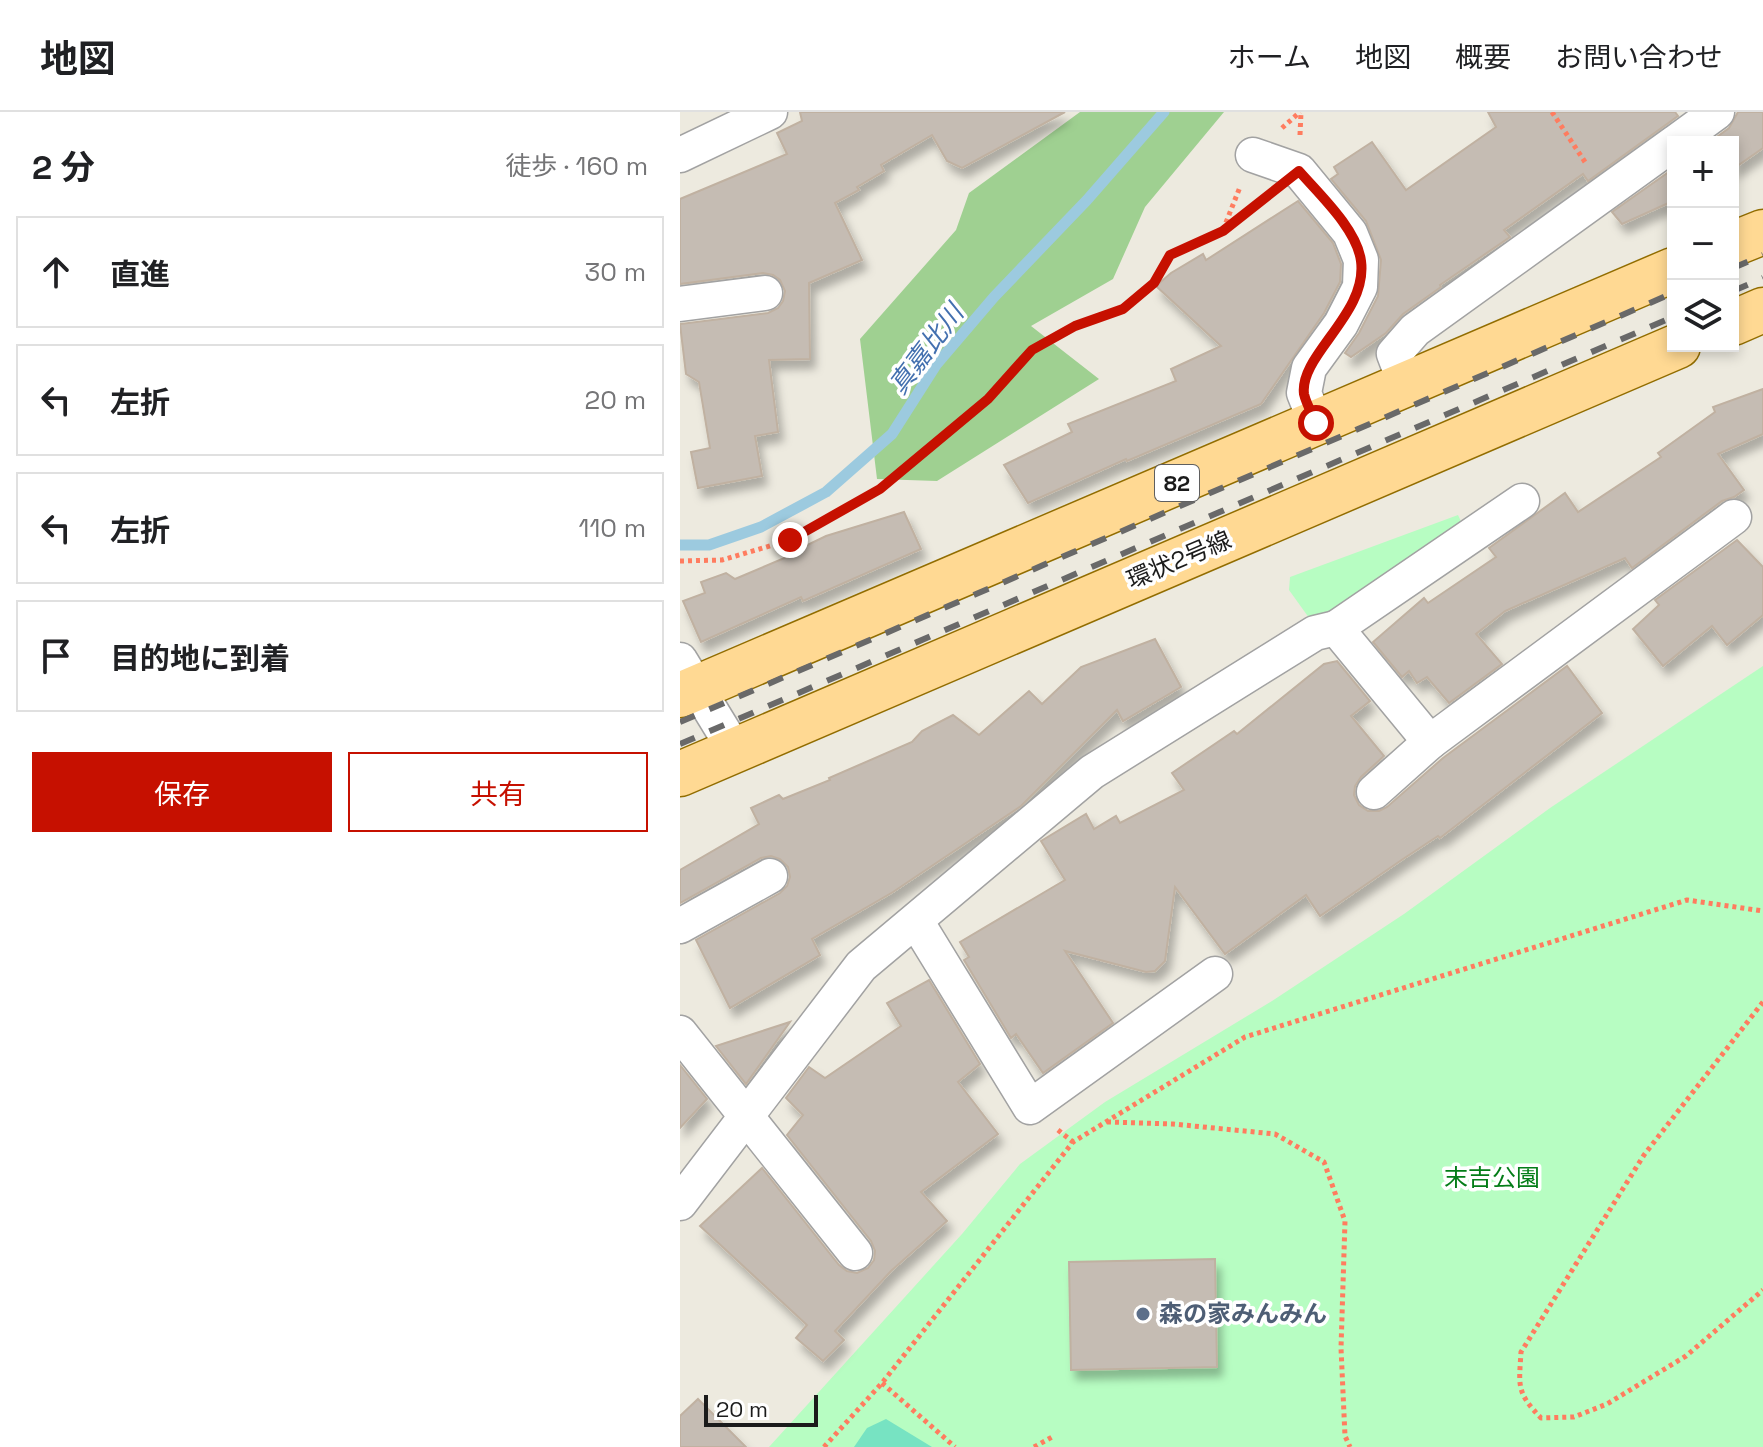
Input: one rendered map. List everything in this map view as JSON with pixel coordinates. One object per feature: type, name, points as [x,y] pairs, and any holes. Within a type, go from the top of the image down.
[{"type":"main road","points":[[1739,242],[1763,232]]},
{"type":"main road","name":"82","points":[[685,681],[1316,423],[1667,273]]},
{"type":"main road","points":[[1739,320],[1763,310]]},
{"type":"main road","name":"環状2号線","points":[[680,774],[1667,351]]},
{"type":"street","points":[[680,155],[770,112]]},
{"type":"street","points":[[1684,136],[1717,112]]},
{"type":"street","points":[[1405,383],[1394,354],[1415,330],[1667,148]]},
{"type":"street","points":[[1253,155],[1299,171],[1350,233],[1361,260],[1360,287],[1341,324],[1309,368],[1304,393],[1316,423]]},
{"type":"street","points":[[680,304],[765,293]]},
{"type":"street","points":[[680,1203],[861,966],[1092,772],[1315,633],[1336,628],[1522,501]]},
{"type":"street","points":[[1374,792],[1430,742],[1734,517]]},
{"type":"street","points":[[1336,628],[1430,742]]},
{"type":"street","points":[[685,681],[735,750]]},
{"type":"street","points":[[680,926],[770,876]]},
{"type":"street","points":[[916,921],[1030,1107],[1215,974]]},
{"type":"street","points":[[680,1033],[855,1253]]},
{"type":"path","points":[[680,561],[722,560],[790,540],[880,489],[988,399],[1032,350],[1075,326],[1123,309],[1154,283],[1170,255],[1223,231],[1299,171],[1301,112]]},
{"type":"path","points":[[1552,112],[1605,193]]},
{"type":"path","points":[[824,1447],[882,1383],[1073,1142],[1245,1037],[1687,900],[1763,911]]},
{"type":"path","points":[[1763,1002],[1644,1155],[1521,1352],[1519,1386],[1526,1403],[1541,1418],[1574,1417],[1607,1404],[1686,1356],[1763,1290]]},
{"type":"path","points":[[1106,1122],[1173,1124],[1275,1134],[1324,1162],[1345,1221],[1341,1348],[1345,1436],[1350,1447]]},
{"type":"path","points":[[882,1383],[955,1447]]},
{"type":"path","points":[[1034,1447],[1054,1436]]},
{"type":"green space","points":[[1080,112],[1224,112],[1145,207],[1113,279],[1031,326],[1099,379],[937,481],[877,479],[860,339],[956,230],[969,193]]},
{"type":"green space","points":[[1458,515],[1464,528],[1333,617],[1312,622],[1289,590],[1290,577]]},
{"type":"green space","name":"末吉公園","points":[[1763,666],[1763,1447],[769,1447],[962,1234],[1020,1164],[1105,1102],[1272,1001],[1404,914],[1550,808]]},
{"type":"green space","points":[[886,1419],[932,1447],[854,1447],[867,1428]]},
{"type":"building","points":[[800,112],[1065,112],[962,168],[947,161],[932,135],[881,165],[884,171],[835,203],[862,260],[809,283],[810,359],[769,360],[778,432],[755,436],[762,476],[698,488],[691,452],[710,448],[699,382],[686,374],[680,324],[768,313],[778,308],[785,291],[780,280],[763,273],[680,284],[680,199],[787,154],[777,133],[802,121]]},
{"type":"building","points":[[1488,112],[1675,112],[1678,116],[1588,181],[1583,174],[1504,230],[1510,237],[1440,285],[1403,314],[1386,333],[1351,357],[1345,353],[1378,296],[1381,260],[1366,221],[1331,179],[1338,174],[1334,167],[1372,142],[1406,190],[1496,127]]},
{"type":"building","points":[[1738,112],[1763,112],[1763,148],[1739,165],[1739,136],[1718,136],[1729,128]]},
{"type":"building","points":[[1667,173],[1667,204],[1622,224],[1612,212]]},
{"type":"building","points":[[1298,201],[1333,243],[1341,264],[1340,282],[1324,313],[1261,404],[1028,503],[1004,465],[1072,432],[1068,424],[1176,381],[1171,369],[1221,346],[1156,286],[1171,273],[1203,254],[1206,260]]},
{"type":"building","points":[[1763,389],[1763,434],[1718,454],[1744,490],[1722,501],[1632,568],[1625,558],[1505,611],[1476,634],[1502,664],[1449,703],[1427,677],[1417,683],[1409,671],[1402,677],[1373,642],[1424,598],[1428,603],[1496,557],[1489,548],[1565,493],[1578,512],[1661,457],[1658,453],[1715,412],[1713,407]]},
{"type":"building","points":[[904,512],[921,549],[803,601],[801,597],[701,642],[683,601],[705,593],[701,582],[726,573],[735,579],[794,554],[826,536]]},
{"type":"building","points":[[1737,540],[1763,567],[1763,615],[1727,645],[1712,626],[1663,666],[1633,629],[1659,605],[1655,600]]},
{"type":"building","points":[[1155,639],[1181,687],[1123,721],[1117,710],[1021,806],[893,892],[812,939],[820,955],[730,1008],[696,940],[780,893],[790,877],[788,867],[771,856],[761,858],[680,903],[680,870],[759,824],[751,808],[779,795],[783,799],[830,780],[912,742],[922,731],[953,715],[979,735],[1029,691],[1042,704],[1081,667]]},
{"type":"building","points":[[1337,661],[1370,701],[1351,716],[1384,756],[1355,786],[1354,795],[1359,805],[1368,811],[1387,807],[1443,758],[1567,666],[1602,713],[1440,838],[1438,836],[1320,916],[1306,895],[1225,954],[1175,887],[1165,961],[1155,971],[1146,972],[1065,951],[1113,1023],[1043,1073],[1016,1034],[1011,1038],[964,960],[969,957],[960,942],[1065,880],[1041,841],[1086,814],[1094,829],[1116,816],[1120,823],[1184,790],[1172,773],[1234,731],[1237,734],[1324,664]]},
{"type":"building","points":[[929,980],[980,1064],[958,1082],[998,1134],[921,1192],[947,1221],[891,1271],[835,1331],[844,1340],[823,1361],[796,1338],[807,1325],[700,1226],[762,1168],[839,1265],[857,1273],[868,1268],[874,1260],[875,1251],[871,1241],[787,1135],[803,1115],[786,1098],[809,1067],[825,1078],[901,1026],[887,1003]]},
{"type":"building","points":[[790,1022],[746,1084],[716,1046]]},
{"type":"building","points":[[680,1065],[707,1099],[680,1128]]},
{"type":"building","name":"森の家みんみん","points":[[1215,1259],[1217,1367],[1071,1370],[1069,1262]]},
{"type":"building","points":[[698,1399],[746,1447],[680,1447],[680,1416]]},
{"type":"waterway","name":"真嘉比川","points":[[680,545],[709,545],[761,527],[826,492],[892,434],[936,365],[994,297],[1087,200],[1164,112]]},
{"type":"railway","points":[[1739,265],[1763,255]]},
{"type":"railway","points":[[1739,288],[1763,278]]},
{"type":"railway","points":[[680,722],[1667,296]]},
{"type":"railway","points":[[680,744],[1667,320]]},
{"type":"place","name":"森の家みんみん","points":[[1143,1314]]},
{"type":"route","points":[[790,540],[880,489],[988,399],[1032,350],[1075,326],[1123,309],[1154,283],[1170,255],[1223,231],[1299,171],[1350,233],[1361,260],[1360,287],[1341,324],[1309,368],[1304,393],[1316,423]]}]
